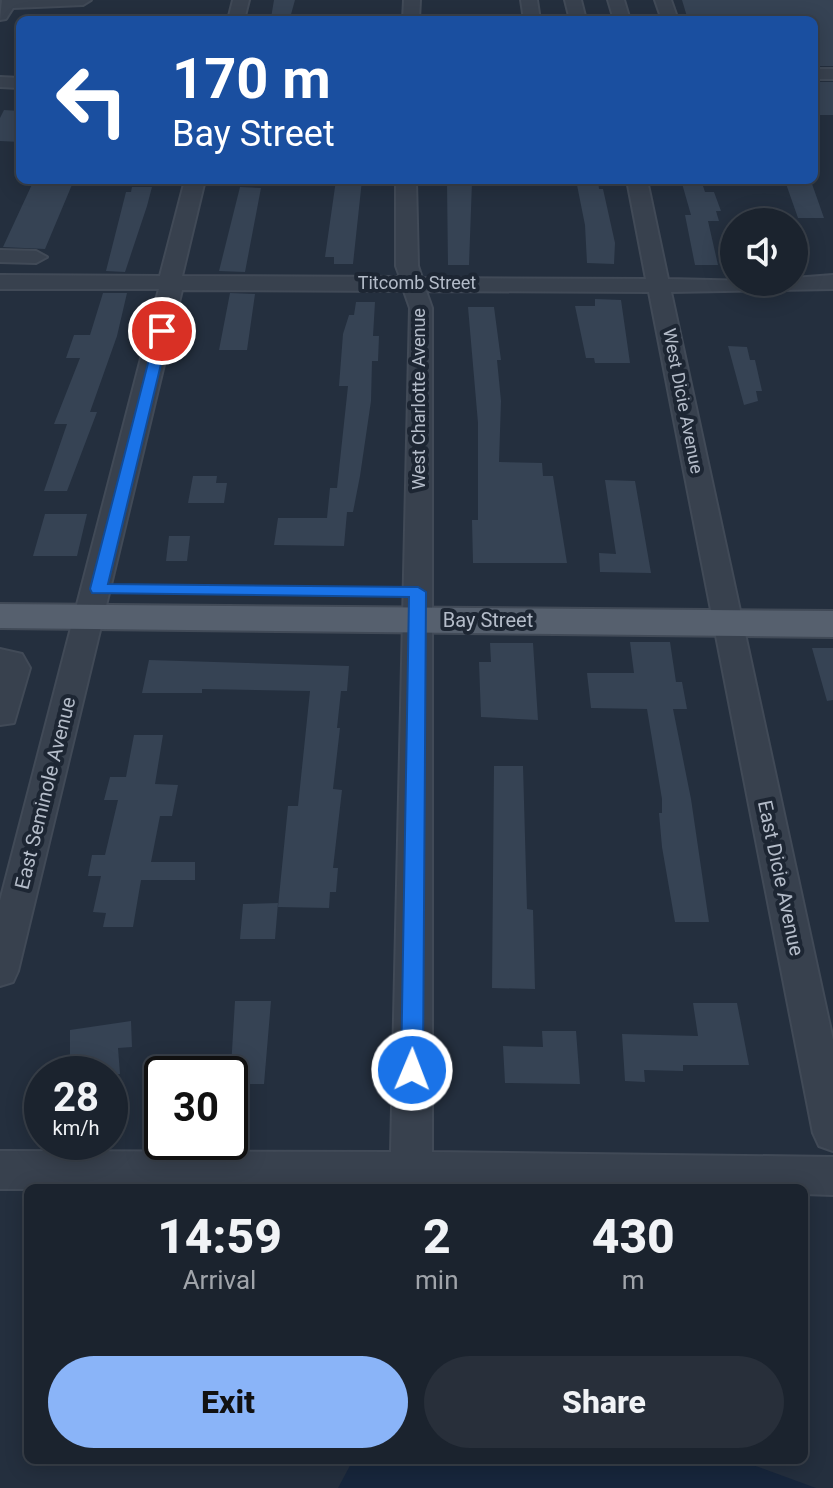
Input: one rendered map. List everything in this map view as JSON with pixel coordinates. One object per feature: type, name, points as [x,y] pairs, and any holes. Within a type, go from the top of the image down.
[{"type":"main road","name":"Bay Street","points":[[0,588],[417,606],[727,609],[833,624]]},
{"type":"main road","name":"Bay Street","points":[[0,616],[97,593]]},
{"type":"main road","name":"Bay Street","points":[[727,609],[833,596]]},
{"type":"street","points":[[37,16],[78,9]]},
{"type":"street","name":"East Seminole Avenue","points":[[0,971],[97,593],[171,283],[172,265],[194,184]]},
{"type":"street","name":"West Charlotte Avenue","points":[[406,184],[404,239],[421,308],[411,1171]]},
{"type":"street","name":"West Dicie Avenue","points":[[638,184],[727,609]]},
{"type":"street","points":[[0,256],[36,257]]},
{"type":"street","name":"Titcomb Street","points":[[0,282],[775,286],[833,282]]},
{"type":"street","name":"East Dicie Avenue","points":[[727,609],[833,1133]]},
{"type":"street","points":[[0,659],[11,661],[15,668],[3,715]]},
{"type":"street","points":[[0,1170],[833,1176]]},
{"type":"water","points":[[351,1464],[750,1464],[816,1488],[338,1488]]},
{"type":"building","points":[[274,0],[295,0],[291,16],[271,16]]},
{"type":"building","points":[[682,0],[833,0],[833,66],[818,66],[818,16],[687,16]]},
{"type":"building","points":[[818,82],[833,82],[833,115],[818,115]]},
{"type":"building","points":[[4,110],[16,111],[16,142],[0,141],[0,118]]},
{"type":"building","points":[[32,184],[72,184],[45,249],[3,247]]},
{"type":"building","points":[[335,184],[362,184],[353,264],[334,264],[334,257],[325,257]]},
{"type":"building","points":[[447,184],[472,184],[469,265],[448,265]]},
{"type":"building","points":[[577,184],[598,184],[599,189],[603,189],[615,243],[614,264],[587,263],[585,225]]},
{"type":"building","points":[[682,184],[702,184],[705,192],[714,192],[720,208],[716,211],[719,221],[708,221],[718,265],[695,265],[685,215],[691,215]]},
{"type":"building","points":[[786,184],[812,184],[824,218],[808,218],[808,208],[794,208]]},
{"type":"building","points":[[132,187],[152,187],[125,272],[106,271],[126,192],[131,192]]},
{"type":"building","points":[[240,187],[261,188],[245,272],[219,271]]},
{"type":"building","points":[[103,293],[127,293],[117,336],[90,412],[97,412],[67,491],[44,491],[67,424],[54,424],[80,358],[66,358],[74,335],[90,335]]},
{"type":"building","points":[[230,293],[255,294],[247,350],[219,350]]},
{"type":"building","points":[[595,299],[621,300],[630,363],[595,363],[594,358],[586,358],[575,306],[595,306]]},
{"type":"building","points":[[356,302],[375,302],[373,336],[379,336],[378,361],[372,361],[371,401],[360,476],[353,512],[347,512],[344,546],[274,545],[278,518],[327,518],[330,488],[337,488],[348,386],[339,386],[343,334],[349,315],[354,315]]},
{"type":"building","points":[[468,307],[494,307],[501,360],[497,360],[501,401],[499,462],[542,463],[543,476],[553,476],[567,563],[473,563],[472,520],[478,520],[478,423]]},
{"type":"building","points":[[728,346],[747,347],[750,360],[755,360],[762,391],[756,391],[758,401],[744,405]]},
{"type":"building","points":[[193,476],[217,476],[216,483],[227,483],[224,503],[188,503]]},
{"type":"building","points":[[605,480],[635,481],[651,573],[600,572],[599,553],[616,554]]},
{"type":"building","points":[[45,514],[87,514],[77,556],[33,556]]},
{"type":"building","points":[[169,536],[190,536],[187,561],[166,561]]},
{"type":"building","points":[[630,642],[670,642],[676,682],[682,682],[687,709],[673,709],[691,799],[709,922],[675,922],[662,847],[659,813],[662,813],[662,799],[647,709],[591,708],[587,673],[634,673]]},
{"type":"building","points":[[490,643],[533,643],[538,720],[481,717],[479,662],[491,662]]},
{"type":"building","points":[[812,648],[833,648],[833,700],[827,701]]},
{"type":"building","points":[[149,660],[349,666],[347,691],[341,691],[337,728],[340,728],[333,789],[342,790],[333,868],[338,868],[336,892],[330,892],[329,908],[278,907],[288,806],[298,806],[310,691],[202,689],[202,693],[142,693]]},
{"type":"building","points":[[134,735],[163,735],[155,784],[178,785],[172,816],[160,816],[151,862],[195,862],[195,880],[141,880],[133,927],[103,927],[106,913],[93,912],[101,876],[88,876],[92,855],[105,855],[118,800],[104,800],[110,777],[126,777]]},
{"type":"building","points":[[494,766],[523,766],[527,909],[533,910],[535,989],[492,988]]},
{"type":"building","points":[[278,903],[275,939],[240,939],[243,904]]},
{"type":"building","points":[[235,1001],[271,1001],[264,1084],[248,1084],[248,1056],[232,1056]]},
{"type":"building","points":[[693,1003],[737,1003],[749,1065],[683,1065],[683,1071],[644,1070],[645,1082],[625,1081],[622,1034],[698,1036]]},
{"type":"building","points":[[131,1021],[132,1047],[118,1048],[119,1056],[70,1056],[70,1030]]},
{"type":"building","points":[[542,1031],[576,1031],[580,1084],[505,1083],[503,1046],[543,1047]]},
{"type":"route","points":[[162,331],[98,589],[418,592],[412,1070]]}]
